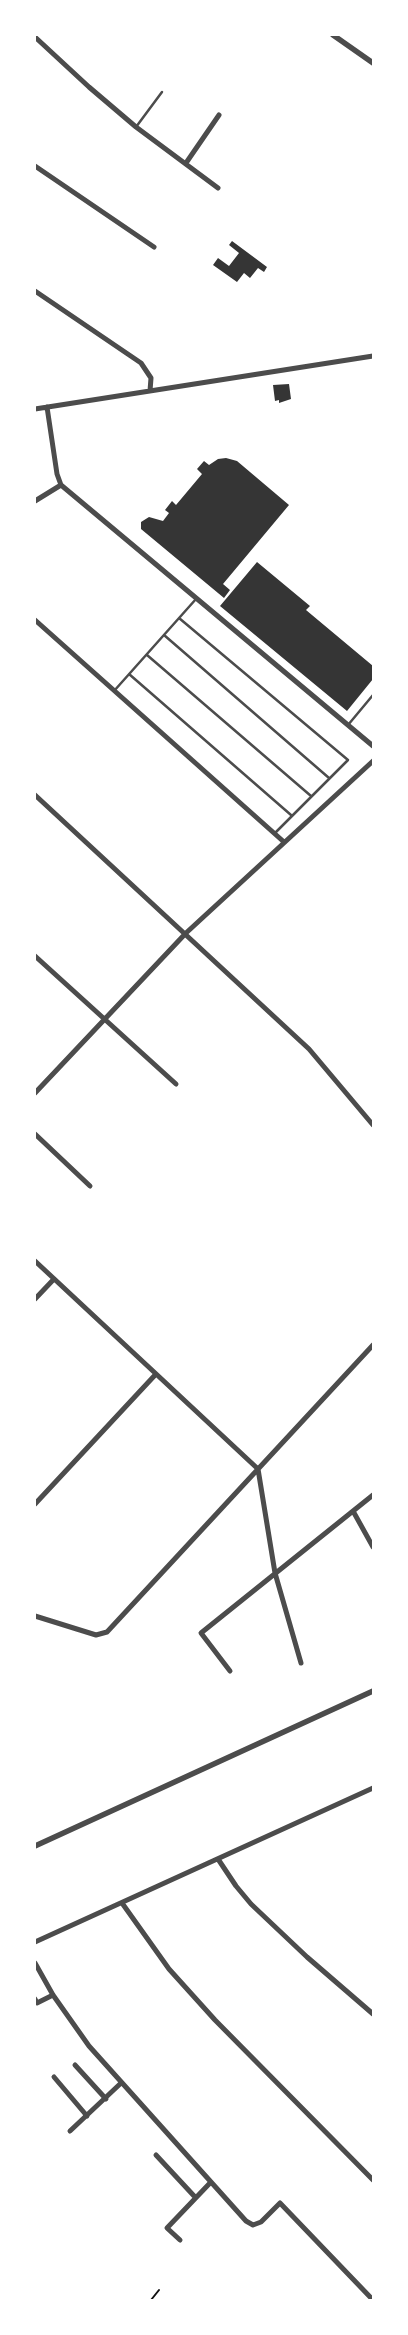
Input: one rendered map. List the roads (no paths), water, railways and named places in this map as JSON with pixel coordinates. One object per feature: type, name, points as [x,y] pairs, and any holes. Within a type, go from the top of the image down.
[{"type":"street","points":[[333,35],[373,63]]},
{"type":"street","points":[[35,37],[89,87],[136,126],[218,188]]},
{"type":"street","points":[[186,163],[219,115]]},
{"type":"street","points":[[35,166],[154,248]]},
{"type":"street","points":[[35,291],[141,363],[150,378],[150,390]]},
{"type":"street","points":[[35,409],[373,356]]},
{"type":"street","points":[[47,407],[57,474],[61,485],[373,746]]},
{"type":"street","points":[[35,501],[61,485]]},
{"type":"street","points":[[35,620],[284,842]]},
{"type":"street","points":[[35,1094],[186,933],[373,761]]},
{"type":"street","points":[[35,795],[186,933],[309,1050],[373,1125]]},
{"type":"street","points":[[35,956],[176,1084]]},
{"type":"street","points":[[35,1134],[90,1186]]},
{"type":"street","points":[[35,1261],[258,1469],[275,1573],[302,1663]]},
{"type":"street","points":[[35,1299],[54,1279]]},
{"type":"street","points":[[35,1616],[96,1635],[107,1632],[373,1345]]},
{"type":"street","points":[[35,1504],[156,1374]]},
{"type":"street","points":[[230,1671],[201,1633],[373,1495]]},
{"type":"street","points":[[353,1511],[373,1547]]},
{"type":"street","points":[[35,1846],[373,1692]]},
{"type":"street","points":[[35,1942],[373,1788]]},
{"type":"street","points":[[218,1859],[251,1904],[307,1957],[373,2014]]},
{"type":"street","points":[[122,1903],[169,1969],[215,2020],[373,2180]]},
{"type":"street","points":[[35,1963],[53,1995],[89,2046],[120,2084],[246,2221],[252,2225],[261,2222],[280,2203],[373,2300]]},
{"type":"street","points":[[35,1999],[38,2003],[53,1995]]},
{"type":"street","points":[[74,2065],[106,2099]]},
{"type":"street","points":[[54,2077],[87,2116]]},
{"type":"street","points":[[70,2130],[106,2099],[120,2084]]},
{"type":"street","points":[[156,2155],[195,2197]]},
{"type":"street","points":[[180,2240],[167,2228],[210,2183]]},
{"type":"lane","points":[[136,126],[162,92]]},
{"type":"lane","points":[[114,691],[196,599]]},
{"type":"lane","points":[[180,618],[348,760],[274,834]]},
{"type":"lane","points":[[164,635],[329,778]]},
{"type":"lane","points":[[147,655],[311,796]]},
{"type":"lane","points":[[129,674],[291,815]]},
{"type":"lane","points":[[347,725],[373,695]]}]
